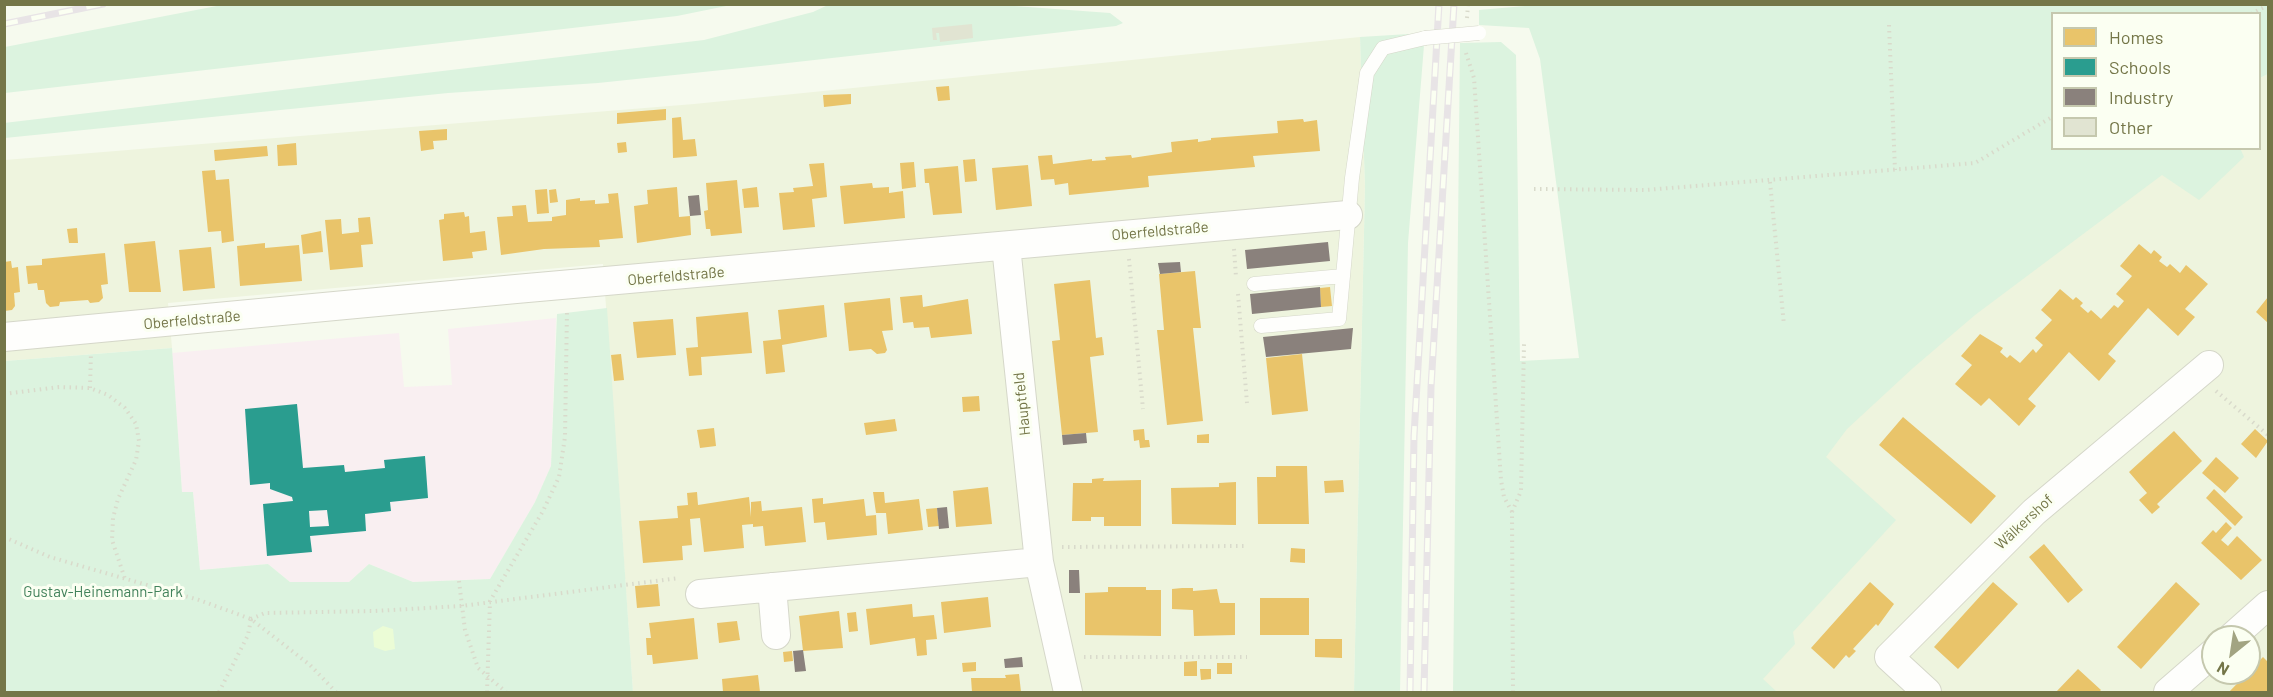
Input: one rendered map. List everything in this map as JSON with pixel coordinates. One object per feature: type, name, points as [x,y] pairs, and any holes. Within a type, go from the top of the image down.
[{"type":"street","name":"Oberfeldstraße","points":[[4,338],[1348,215]]},
{"type":"street","name":"Hauptfeld","points":[[1006,246],[1038,555],[1068,693]]},
{"type":"street","name":"Wälkershof","points":[[1927,693],[1889,657],[2034,512],[2203,370]]},
{"type":"street","points":[[700,594],[1038,555]]},
{"type":"street","points":[[772,587],[776,635]]},
{"type":"street","points":[[2246,625],[2268,605]]},
{"type":"street","points":[[2168,693],[2201,664]]},
{"type":"lane","points":[[1261,326],[1339,319],[1348,215],[1367,73],[1374,58],[1383,48],[1473,30]]},
{"type":"lane","points":[[1254,284],[1343,276]]},
{"type":"path","points":[[1468,4],[1473,30]]},
{"type":"path","points":[[1889,25],[1895,170]]},
{"type":"path","points":[[1465,50],[1474,78],[1501,480],[1504,497],[1512,512]]},
{"type":"path","points":[[1534,189],[1646,190],[1770,182],[1975,163],[2051,118]]},
{"type":"path","points":[[1770,182],[1784,325]]},
{"type":"path","points":[[1232,224],[1247,403]]},
{"type":"path","points":[[1126,234],[1143,409]]},
{"type":"path","points":[[487,693],[490,601],[543,512],[559,477],[565,437],[567,286]]},
{"type":"path","points":[[90,388],[91,329]]},
{"type":"path","points":[[1513,693],[1512,512],[1521,491],[1524,344]]},
{"type":"path","points":[[2203,370],[2268,435]]},
{"type":"path","points":[[4,394],[59,387],[90,388],[108,395],[125,408],[136,424],[139,441],[136,460],[118,499],[112,540],[125,579]]},
{"type":"path","points":[[4,537],[50,557],[199,600],[251,619],[310,665],[336,693]]},
{"type":"path","points":[[1038,555],[1245,546]]},
{"type":"path","points":[[251,619],[265,613],[375,611],[461,606],[687,577],[700,594]]},
{"type":"path","points":[[459,581],[465,630],[478,668],[506,693]]},
{"type":"path","points":[[219,693],[248,635],[251,619]]},
{"type":"path","points":[[1059,657],[1247,657]]},
{"type":"shaded area","points":[[1360,37],[1365,186],[1354,692],[633,692],[603,264],[168,303],[172,348],[5,361],[5,160],[694,104]]},
{"type":"shaded area","points":[[2268,74],[2268,692],[1643,692],[1734,512],[2123,150],[2261,150],[2261,78]]},
{"type":"shaded area","points":[[556,318],[551,466],[535,502],[490,579],[413,582],[369,564],[349,582],[290,582],[268,564],[200,570],[193,492],[182,492],[172,353],[399,333],[404,387],[452,385],[448,329]]},
{"type":"green space","points":[[227,4],[731,5],[677,16],[5,93],[5,47]]},
{"type":"green space","points":[[828,5],[1001,5],[1110,13],[1123,23],[1116,26],[598,83],[448,93],[5,138],[4,123],[704,40],[813,12]]},
{"type":"green space","points":[[1536,5],[2268,5],[2268,74],[2261,78],[2261,12],[2051,12],[2051,150],[2241,150],[2244,157],[2199,200],[2162,175],[1975,315],[1847,429],[1826,457],[1896,520],[1793,632],[1795,644],[1763,679],[1777,692],[1453,692],[1460,43],[1501,42],[1516,55],[1520,361],[1579,358],[1540,59],[1529,28],[1479,25],[1479,10]]},
{"type":"green space","points":[[1425,33],[1408,243],[1400,692],[1354,692],[1365,186],[1360,37]]},
{"type":"green space","name":"Gustav-Heinemann-Park","points":[[607,308],[633,692],[5,692],[5,361],[172,348],[182,492],[193,492],[200,570],[268,564],[290,582],[349,582],[369,564],[413,582],[490,579],[535,502],[551,466],[557,314]]},
{"type":"sand","points":[[383,626],[393,629],[395,649],[385,651],[374,647],[373,632]]},
{"type":"building: Homes","points":[[949,86],[950,100],[938,101],[936,87]]},
{"type":"building: Homes","points":[[851,94],[851,104],[824,107],[823,95]]},
{"type":"building: Homes","points":[[666,109],[666,120],[617,124],[617,113]]},
{"type":"building: Homes","points":[[681,117],[683,140],[695,139],[697,156],[673,158],[672,118]]},
{"type":"building: Homes","points":[[1303,119],[1304,122],[1317,120],[1320,151],[1253,156],[1255,167],[1148,176],[1149,187],[1069,195],[1068,183],[1055,185],[1054,179],[1041,180],[1038,156],[1052,155],[1053,164],[1092,159],[1092,161],[1106,160],[1105,157],[1131,155],[1132,158],[1172,152],[1171,142],[1198,139],[1198,142],[1211,140],[1211,138],[1278,133],[1277,121]]},
{"type":"building: Homes","points":[[447,129],[447,140],[433,141],[434,149],[421,151],[419,131]]},
{"type":"building: Homes","points":[[626,142],[627,152],[618,153],[617,143]]},
{"type":"building: Homes","points":[[296,143],[297,165],[278,166],[277,145]]},
{"type":"building: Homes","points":[[267,146],[268,156],[215,161],[214,150]]},
{"type":"building: Homes","points":[[975,159],[977,181],[965,182],[963,160]]},
{"type":"building: Homes","points":[[914,162],[916,187],[902,189],[900,163]]},
{"type":"building: Homes","points":[[824,163],[827,197],[812,199],[815,227],[783,230],[779,193],[794,192],[793,188],[813,186],[809,164]]},
{"type":"building: Homes","points":[[1028,165],[1032,206],[996,210],[992,168]]},
{"type":"building: Homes","points":[[958,166],[962,213],[933,215],[929,183],[925,183],[924,169]]},
{"type":"building: Homes","points":[[215,170],[216,180],[229,179],[234,241],[222,243],[221,231],[208,232],[202,171]]},
{"type":"building: Homes","points":[[737,180],[742,233],[711,236],[710,229],[706,229],[704,211],[708,210],[706,183]]},
{"type":"building: Homes","points":[[872,183],[873,188],[889,187],[889,193],[903,191],[905,218],[844,224],[840,186]]},
{"type":"building: Homes","points":[[677,187],[679,217],[690,216],[691,235],[637,243],[634,206],[648,204],[647,190]]},
{"type":"building: Homes","points":[[757,187],[759,207],[744,208],[742,189]]},
{"type":"building: Homes","points":[[547,189],[549,213],[537,214],[535,190]]},
{"type":"building: Homes","points":[[556,189],[558,202],[550,203],[549,190]]},
{"type":"building: Homes","points":[[618,193],[623,238],[599,240],[600,247],[544,249],[501,255],[497,217],[513,216],[512,206],[526,205],[528,222],[552,221],[552,217],[566,215],[566,200],[580,198],[580,201],[595,200],[595,204],[609,203],[608,194]]},
{"type":"building: Homes","points":[[464,212],[465,217],[469,216],[470,233],[485,231],[487,250],[472,252],[473,258],[443,261],[439,220],[444,219],[444,214]]},
{"type":"building: Homes","points":[[370,217],[373,244],[361,245],[363,267],[330,270],[325,220],[341,219],[342,234],[359,232],[358,218]]},
{"type":"building: Homes","points":[[77,228],[78,243],[69,243],[67,229]]},
{"type":"building: Homes","points":[[321,231],[323,252],[303,254],[301,235]]},
{"type":"building: Homes","points":[[155,241],[161,292],[129,292],[124,244]]},
{"type":"building: Homes","points":[[265,243],[265,248],[299,245],[302,281],[240,286],[237,246]]},
{"type":"building: Homes","points":[[2139,244],[2151,254],[2154,250],[2162,257],[2159,261],[2167,267],[2170,264],[2180,273],[2186,265],[2208,284],[2185,309],[2195,317],[2178,336],[2148,308],[2108,354],[2116,361],[2099,381],[2069,352],[2028,399],[2036,406],[2019,426],[1989,398],[1981,406],[1955,384],[1972,365],[1961,356],[1980,334],[2003,348],[2000,352],[2007,358],[2010,355],[2020,363],[2033,349],[2036,353],[2043,345],[2035,338],[2052,320],[2041,310],[2060,289],[2073,300],[2076,297],[2083,303],[2080,306],[2088,313],[2091,310],[2101,319],[2114,305],[2118,308],[2124,301],[2116,294],[2132,276],[2120,266]]},
{"type":"building: Homes","points":[[211,247],[215,288],[183,291],[179,250]]},
{"type":"building: Homes","points":[[105,253],[108,284],[101,285],[103,298],[99,302],[90,303],[88,300],[60,302],[59,306],[50,307],[46,303],[44,290],[38,290],[37,283],[28,284],[26,266],[42,265],[42,259]]},
{"type":"building: Homes","points":[[11,261],[12,268],[18,267],[20,292],[14,293],[15,306],[12,310],[4,311],[4,262]]},
{"type":"building: Homes","points":[[1195,271],[1201,328],[1193,328],[1203,421],[1167,425],[1157,330],[1164,330],[1159,274]]},
{"type":"building: Homes","points":[[1090,280],[1096,338],[1102,337],[1104,355],[1090,357],[1098,432],[1062,435],[1052,341],[1060,340],[1054,284]]},
{"type":"building: Homes","points":[[1330,287],[1332,306],[1321,307],[1320,288]]},
{"type":"building: Homes","points":[[922,295],[923,307],[968,299],[972,334],[931,338],[929,327],[914,328],[913,322],[903,323],[900,297]]},
{"type":"building: Homes","points":[[2268,297],[2268,323],[2256,312]]},
{"type":"building: Homes","points":[[890,298],[893,330],[882,331],[887,350],[885,353],[877,354],[871,349],[849,351],[844,303]]},
{"type":"building: Homes","points":[[824,305],[827,337],[782,345],[785,372],[766,374],[763,341],[781,339],[778,310]]},
{"type":"building: Homes","points":[[748,312],[752,353],[701,357],[702,375],[689,376],[686,348],[698,347],[696,317]]},
{"type":"building: Homes","points":[[673,319],[676,355],[637,358],[633,322]]},
{"type":"building: Homes","points":[[621,354],[624,380],[614,381],[611,355]]},
{"type":"building: Homes","points":[[1302,354],[1308,411],[1272,415],[1266,358]]},
{"type":"building: Homes","points":[[979,396],[980,411],[963,412],[962,397]]},
{"type":"building: Homes","points":[[1903,417],[1996,496],[1971,524],[1879,445]]},
{"type":"building: Homes","points":[[895,419],[897,431],[866,435],[864,423]]},
{"type":"building: Homes","points":[[714,428],[716,446],[700,448],[697,430]]},
{"type":"building: Homes","points":[[1144,429],[1145,440],[1149,440],[1150,447],[1140,448],[1139,440],[1134,441],[1133,430]]},
{"type":"building: Homes","points":[[2255,429],[2268,441],[2256,458],[2241,444]]},
{"type":"building: Homes","points":[[2174,431],[2202,461],[2157,504],[2160,507],[2152,514],[2139,500],[2147,493],[2129,472]]},
{"type":"building: Homes","points":[[1209,434],[1209,443],[1197,443],[1197,435]]},
{"type":"building: Homes","points":[[2216,457],[2239,478],[2225,493],[2202,473]]},
{"type":"building: Homes","points":[[1276,466],[1307,466],[1309,524],[1258,524],[1257,477],[1276,477]]},
{"type":"building: Homes","points":[[1104,478],[1103,481],[1141,480],[1141,526],[1104,526],[1104,517],[1091,517],[1091,521],[1072,521],[1073,483],[1092,483],[1092,479]]},
{"type":"building: Homes","points":[[1343,480],[1344,492],[1325,493],[1324,481]]},
{"type":"building: Homes","points":[[1236,482],[1236,525],[1172,524],[1171,488],[1219,487],[1219,483]]},
{"type":"building: Homes","points":[[988,487],[992,524],[956,527],[953,491]]},
{"type":"building: Homes","points":[[2214,489],[2243,517],[2235,526],[2206,498]]},
{"type":"building: Homes","points":[[697,492],[698,505],[749,497],[751,517],[751,502],[761,501],[762,511],[802,507],[806,542],[765,546],[763,526],[742,525],[744,548],[704,552],[700,518],[690,519],[692,545],[682,546],[683,560],[643,563],[639,521],[678,518],[677,506],[688,505],[687,493]]},
{"type":"building: Homes","points":[[873,492],[884,492],[885,503],[919,499],[923,530],[888,534],[886,513],[876,513]]},
{"type":"building: Homes","points":[[823,498],[823,504],[864,499],[866,516],[876,515],[877,535],[827,540],[825,522],[814,523],[812,499]]},
{"type":"building: Homes","points":[[937,508],[939,526],[928,527],[926,509]]},
{"type":"building: Homes","points":[[2226,522],[2232,528],[2221,540],[2228,546],[2237,536],[2262,560],[2241,580],[2201,543],[2213,530],[2216,533]]},
{"type":"building: Homes","points":[[2044,544],[2083,590],[2068,603],[2029,557]]},
{"type":"building: Homes","points":[[1291,548],[1305,549],[1305,563],[1290,562]]},
{"type":"building: Homes","points":[[1870,582],[1894,604],[1878,626],[1876,624],[1853,649],[1856,651],[1849,658],[1846,655],[1834,669],[1811,648]]},
{"type":"building: Homes","points":[[1993,582],[2018,604],[1958,669],[1934,647]]},
{"type":"building: Homes","points":[[2176,582],[2200,604],[2141,669],[2117,647]]},
{"type":"building: Homes","points":[[658,584],[660,606],[637,608],[635,586]]},
{"type":"building: Homes","points":[[1108,587],[1146,587],[1146,590],[1161,590],[1161,636],[1085,635],[1085,593],[1108,592]]},
{"type":"building: Homes","points":[[1193,588],[1193,591],[1217,589],[1220,603],[1235,603],[1235,635],[1194,636],[1193,610],[1172,609],[1172,589]]},
{"type":"building: Homes","points":[[988,597],[991,627],[944,633],[941,602]]},
{"type":"building: Homes","points":[[1260,598],[1309,598],[1309,635],[1260,635]]},
{"type":"building: Homes","points":[[912,604],[913,617],[934,615],[937,639],[926,640],[927,655],[917,656],[915,638],[870,645],[866,609]]},
{"type":"building: Homes","points":[[839,611],[843,648],[803,651],[799,616]]},
{"type":"building: Homes","points":[[856,612],[858,631],[849,632],[847,613]]},
{"type":"building: Homes","points":[[694,618],[698,659],[653,664],[652,655],[647,655],[646,638],[651,638],[649,623]]},
{"type":"building: Homes","points":[[737,621],[740,640],[719,643],[717,623]]},
{"type":"building: Homes","points":[[1315,639],[1342,639],[1342,658],[1315,657]]},
{"type":"building: Homes","points":[[792,651],[793,661],[784,662],[783,652]]},
{"type":"building: Homes","points":[[2263,657],[2268,662],[2268,692],[2229,692],[2236,685],[2261,685],[2261,659]]},
{"type":"building: Homes","points":[[1197,661],[1197,676],[1184,676],[1184,662]]},
{"type":"building: Homes","points":[[976,662],[976,671],[963,672],[962,663]]},
{"type":"building: Homes","points":[[1217,663],[1232,663],[1232,674],[1217,674]]},
{"type":"building: Homes","points":[[1200,669],[1211,669],[1211,679],[1201,680]]},
{"type":"building: Homes","points":[[2078,669],[2101,690],[2099,692],[2056,692]]},
{"type":"building: Homes","points":[[1019,674],[1021,692],[972,692],[971,678],[1006,678],[1005,675]]},
{"type":"building: Homes","points":[[758,675],[760,692],[723,692],[722,679]]},
{"type":"building: Schools","points":[[297,404],[303,468],[344,465],[345,472],[385,468],[384,460],[425,456],[428,498],[390,502],[391,511],[365,514],[366,531],[310,536],[312,552],[267,556],[263,504],[293,501],[292,497],[270,489],[270,483],[250,485],[245,409]],"holes":[[[327,510],[329,526],[310,527],[309,511]]]},
{"type":"building: Industry","points":[[699,195],[701,215],[690,216],[688,196]]},
{"type":"building: Industry","points":[[1328,242],[1330,261],[1247,269],[1245,250]]},
{"type":"building: Industry","points":[[1180,262],[1181,272],[1160,274],[1158,263]]},
{"type":"building: Industry","points":[[1320,287],[1321,307],[1252,314],[1250,294]]},
{"type":"building: Industry","points":[[1353,328],[1351,349],[1266,357],[1263,337]]},
{"type":"building: Industry","points":[[1086,433],[1087,443],[1063,445],[1062,435]]},
{"type":"building: Industry","points":[[947,507],[949,528],[939,529],[937,508]]},
{"type":"building: Industry","points":[[1069,570],[1079,570],[1080,593],[1069,593]]},
{"type":"building: Industry","points":[[803,650],[806,671],[795,672],[793,651]]},
{"type":"building: Industry","points":[[1022,657],[1023,667],[1005,668],[1004,659]]},
{"type":"building: Other","points":[[972,24],[973,38],[940,42],[939,33],[936,33],[937,40],[933,40],[932,28]]},
{"type":"railway","points":[[4,24],[103,4]]},
{"type":"railway","points":[[1410,692],[1414,436],[1439,4]]},
{"type":"railway","points":[[1424,692],[1431,387],[1454,4]]}]
